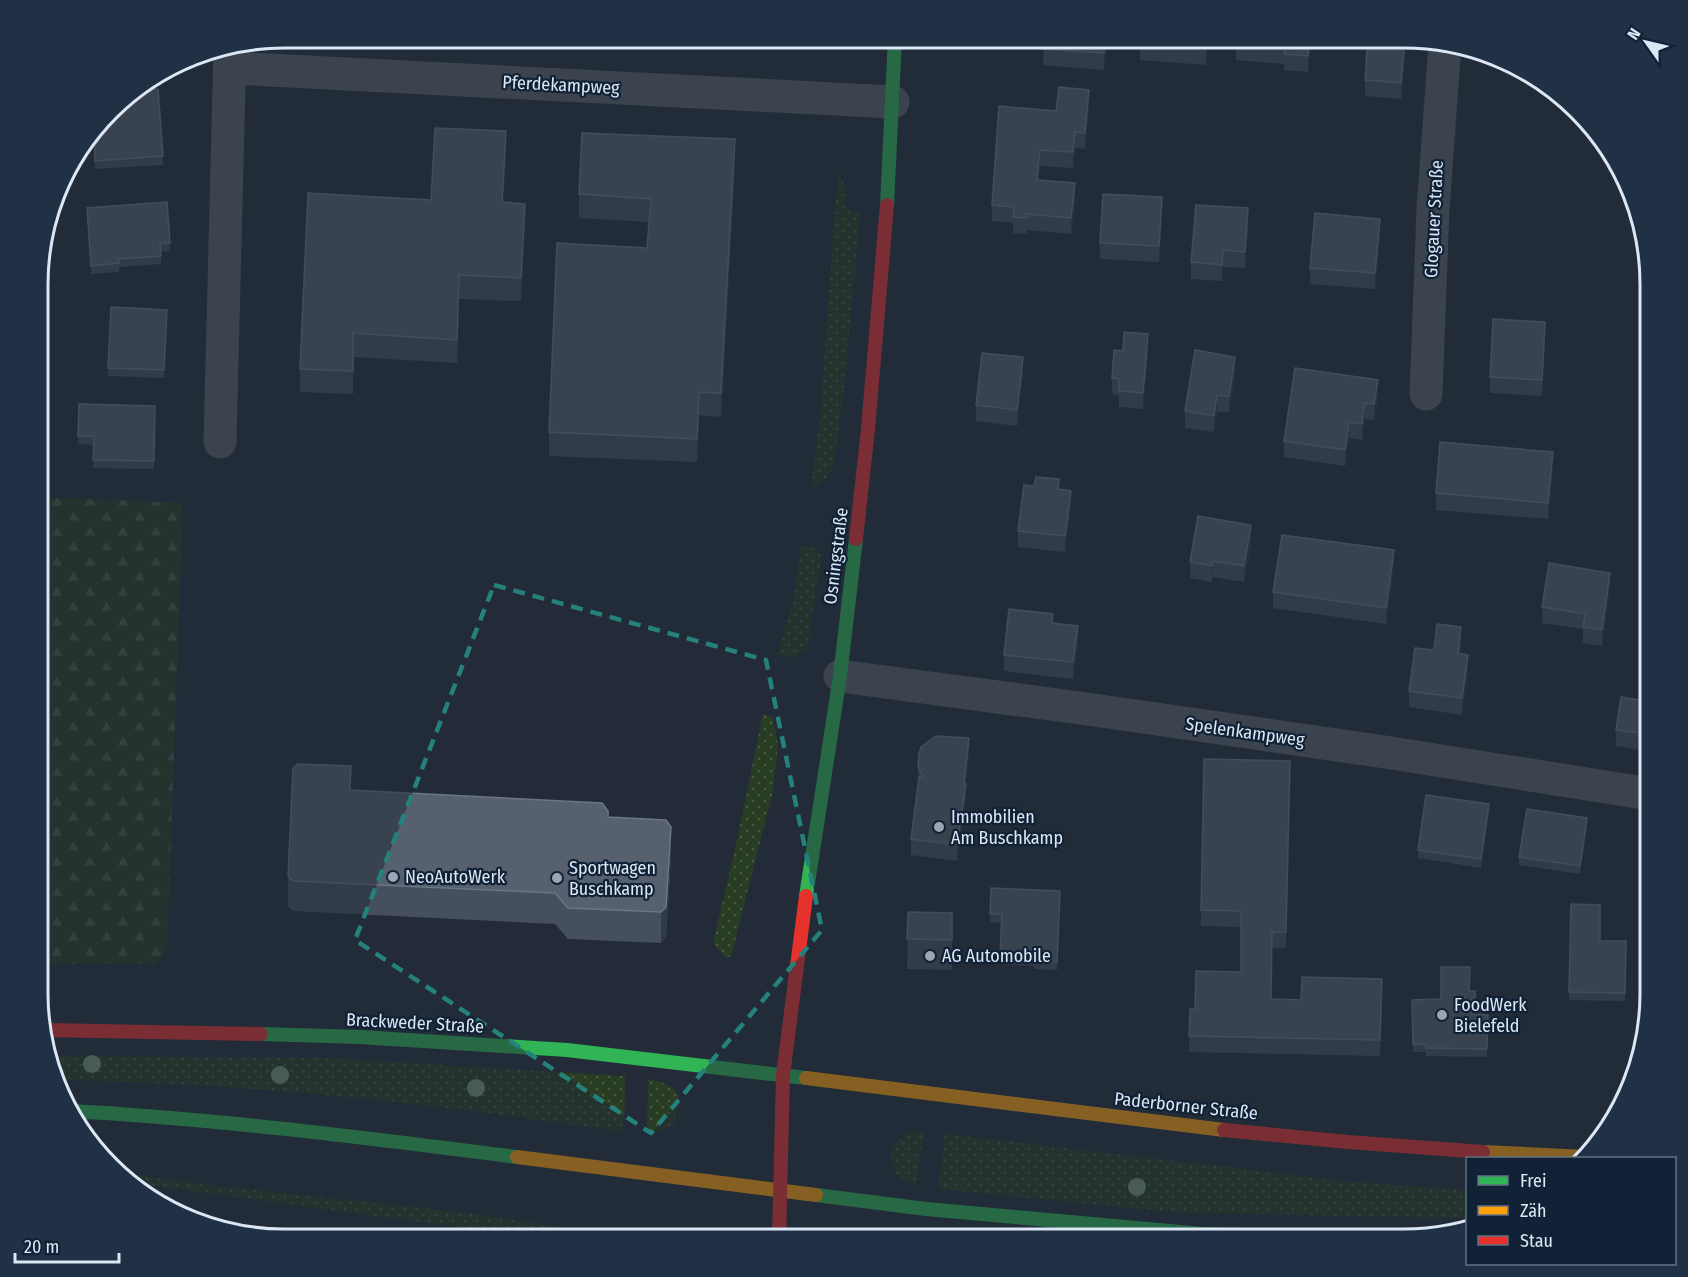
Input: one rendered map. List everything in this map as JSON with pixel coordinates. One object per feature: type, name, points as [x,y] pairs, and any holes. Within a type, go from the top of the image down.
[{"type":"main road","name":"Osningstraße","points":[[779,1229],[783,1075],[797,956],[840,676],[868,429],[888,196],[895,48]]},
{"type":"main road","name":"Brackweder Straße","points":[[51,1030],[261,1033],[490,1045],[636,1057],[783,1075]]},
{"type":"main road","name":"Paderborner Straße","points":[[783,1075],[1230,1130],[1454,1151],[1574,1156]]},
{"type":"main road","points":[[80,1112],[146,1115],[350,1136],[926,1209],[1147,1229]]},
{"type":"street","name":"Glogauer Straße","points":[[1426,394],[1433,209],[1445,52]]},
{"type":"street","name":"Pferdekampweg","points":[[220,442],[230,57],[893,102]]},
{"type":"street","name":"Spelenkampweg","points":[[840,676],[1385,752],[1640,792]]},
{"type":"highlighted area","points":[[494,585],[766,660],[822,930],[651,1133],[355,940]]},
{"type":"green space","points":[[840,172],[845,188],[846,208],[860,213],[846,371],[834,467],[825,479],[811,487],[820,418],[835,204]]},
{"type":"green space","points":[[48,497],[183,503],[167,949],[155,964],[48,964]]},
{"type":"green space","points":[[810,545],[816,548],[822,557],[807,648],[793,657],[777,655],[792,605],[801,548]]},
{"type":"green space","points":[[763,714],[773,718],[778,745],[773,791],[731,957],[725,957],[713,943]]},
{"type":"green space","points":[[57,1056],[325,1058],[625,1076],[624,1132],[413,1104],[271,1090],[65,1080]]},
{"type":"green space","points":[[648,1079],[673,1088],[679,1099],[679,1106],[673,1125],[647,1134]]},
{"type":"green space","points":[[910,1132],[924,1132],[916,1186],[897,1175],[891,1161],[892,1151],[898,1140]]},
{"type":"green space","points":[[945,1134],[1352,1182],[1466,1190],[1466,1218],[1183,1213],[938,1189]]},
{"type":"green space","points":[[133,1174],[243,1189],[432,1209],[568,1229],[472,1229],[147,1185]]},
{"type":"building","points":[[1043,48],[1105,48],[1104,53]]},
{"type":"building","points":[[1285,48],[1309,48],[1308,56],[1284,54]]},
{"type":"building","points":[[1367,48],[1404,48],[1401,83],[1365,80]]},
{"type":"building","points":[[1059,87],[1089,90],[1085,133],[1075,132],[1073,152],[1040,150],[1037,180],[1075,183],[1071,218],[1027,214],[1027,218],[1013,217],[1014,207],[992,205],[999,106],[1056,111]]},
{"type":"building","points":[[151,89],[158,89],[163,156],[95,161],[94,144],[97,140],[117,117]]},
{"type":"building","points":[[435,128],[506,131],[502,202],[525,204],[521,278],[459,275],[457,340],[353,333],[353,371],[300,369],[308,193],[431,200]]},
{"type":"building","points":[[582,133],[735,139],[721,393],[699,392],[697,439],[549,432],[557,243],[647,248],[651,199],[579,194]]},
{"type":"building","points":[[1103,194],[1162,197],[1159,246],[1100,243]]},
{"type":"building","points":[[167,202],[170,243],[160,243],[161,256],[119,259],[119,263],[91,266],[87,208]]},
{"type":"building","points":[[1196,205],[1248,208],[1245,252],[1223,250],[1222,265],[1191,262]]},
{"type":"building","points":[[1315,213],[1380,219],[1375,273],[1310,268]]},
{"type":"building","points":[[111,307],[167,310],[164,370],[108,368]]},
{"type":"building","points":[[1493,319],[1545,322],[1542,380],[1490,377]]},
{"type":"building","points":[[1124,332],[1148,334],[1143,393],[1119,391],[1119,379],[1112,378],[1114,350],[1123,351]]},
{"type":"building","points":[[1195,350],[1235,357],[1229,397],[1217,395],[1214,416],[1185,411]]},
{"type":"building","points":[[982,353],[1023,357],[1017,410],[976,405]]},
{"type":"building","points":[[1295,368],[1378,380],[1374,404],[1365,403],[1362,424],[1349,422],[1345,450],[1284,441]]},
{"type":"building","points":[[79,404],[155,406],[154,461],[93,460],[94,436],[78,436]]},
{"type":"building","points":[[1440,442],[1553,452],[1548,503],[1436,493]]},
{"type":"building","points":[[1036,477],[1059,479],[1058,489],[1071,491],[1065,536],[1018,531],[1024,485],[1034,486]]},
{"type":"building","points":[[1198,516],[1251,525],[1244,566],[1213,561],[1212,566],[1190,562]]},
{"type":"building","points":[[1282,535],[1394,550],[1386,608],[1273,592]]},
{"type":"building","points":[[1549,563],[1610,573],[1602,630],[1583,627],[1585,614],[1542,607]]},
{"type":"building","points":[[1009,609],[1053,614],[1052,623],[1078,626],[1073,662],[1004,655]]},
{"type":"building","points":[[1437,624],[1461,627],[1458,653],[1468,655],[1462,698],[1409,691],[1415,648],[1434,650]]},
{"type":"building","points":[[1621,697],[1640,700],[1640,733],[1616,730]]},
{"type":"building","name":"Immobilien Am Buschkamp","points":[[936,736],[969,738],[964,783],[966,784],[957,845],[911,839],[919,777],[923,776],[918,767],[919,754],[921,747]]},
{"type":"building","points":[[1204,759],[1290,761],[1286,932],[1272,932],[1271,999],[1301,1000],[1302,977],[1382,979],[1380,1040],[1189,1036],[1190,1009],[1195,1009],[1196,971],[1241,972],[1241,911],[1201,910]]},
{"type":"building","points":[[298,764],[351,766],[350,790],[602,803],[608,811],[608,817],[666,820],[671,827],[666,907],[661,912],[568,908],[555,893],[293,881],[288,876],[293,768]]},
{"type":"building","points":[[1426,795],[1489,804],[1481,859],[1418,850]]},
{"type":"building","points":[[1527,809],[1587,818],[1580,866],[1519,857]]},
{"type":"building","points":[[991,888],[1060,891],[1057,962],[1000,956],[1002,914],[990,914]]},
{"type":"building","points":[[1571,904],[1600,905],[1600,941],[1626,941],[1625,993],[1569,992]]},
{"type":"building","points":[[908,912],[952,913],[952,940],[907,939]]},
{"type":"building","name":"FoodWerk Bielefeld","points":[[1441,967],[1470,967],[1469,991],[1475,991],[1475,1000],[1471,1000],[1471,1014],[1488,1015],[1487,1049],[1426,1048],[1426,1044],[1413,1044],[1412,1000],[1441,999]]},
{"type":"traffic: fast","points":[[887,205],[895,48]]},
{"type":"traffic: fast","points":[[806,896],[840,676],[856,539]]},
{"type":"traffic: fast","points":[[261,1034],[360,1037],[567,1050],[806,1078]]},
{"type":"traffic: fast","points":[[80,1112],[238,1124],[517,1157]]},
{"type":"traffic: fast","points":[[816,1195],[926,1209],[1147,1229]]},
{"type":"traffic: slow","points":[[806,1078],[1224,1130]]},
{"type":"traffic: slow","points":[[1483,1152],[1574,1156]]},
{"type":"traffic: slow","points":[[517,1157],[816,1195]]},
{"type":"traffic: jam","points":[[856,539],[887,205]]},
{"type":"traffic: jam","points":[[779,1229],[783,1075],[806,896]]},
{"type":"traffic: jam","points":[[51,1030],[261,1034]]},
{"type":"traffic: jam","points":[[1224,1130],[1483,1152]]},
{"type":"place","name":"Immobilien Am Buschkamp","points":[[939,827]]},
{"type":"place","name":"NeoAutoWerk","points":[[393,877]]},
{"type":"place","name":"Sportwagen Buschkamp","points":[[557,878]]},
{"type":"place","name":"AG Automobile","points":[[930,956]]},
{"type":"place","name":"FoodWerk Bielefeld","points":[[1442,1015]]}]
